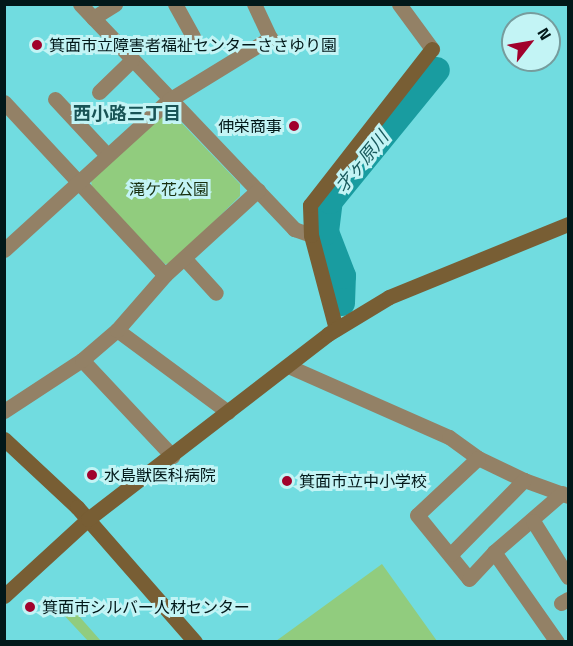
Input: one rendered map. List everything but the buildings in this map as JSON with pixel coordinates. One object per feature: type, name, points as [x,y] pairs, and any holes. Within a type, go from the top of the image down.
[{"type":"street","points":[[80,4],[294,229],[311,235]]},
{"type":"street","points":[[93,18],[115,4]]},
{"type":"street","points":[[175,4],[193,36]]},
{"type":"street","points":[[4,250],[169,99],[270,38],[257,5]]},
{"type":"street","points":[[336,329],[311,235],[310,205],[323,184],[432,49],[402,6]]},
{"type":"street","points":[[99,92],[132,60]]},
{"type":"street","points":[[55,99],[107,155]]},
{"type":"street","points":[[4,102],[165,275]]},
{"type":"street","points":[[4,411],[82,360],[117,330],[165,275],[258,190]]},
{"type":"street","points":[[4,596],[88,519],[336,329],[389,297],[568,224]]},
{"type":"street","points":[[183,258],[216,293]]},
{"type":"street","points":[[117,330],[228,412]]},
{"type":"street","points":[[82,360],[172,456]]},
{"type":"street","points":[[288,366],[449,437],[478,458],[524,480],[566,495]]},
{"type":"street","points":[[4,439],[42,470],[88,519],[195,642]]},
{"type":"street","points":[[478,458],[417,515],[469,579],[494,552],[566,495]]},
{"type":"street","points":[[451,554],[524,480]]},
{"type":"street","points":[[533,521],[568,578]]},
{"type":"street","points":[[494,552],[557,642]]},
{"type":"green space","name":"滝ケ花公園","points":[[166,113],[172,113],[240,184],[240,196],[172,263],[165,264],[92,188],[91,180]]},
{"type":"green space","points":[[382,564],[437,641],[276,641]]},
{"type":"green space","points":[[69,604],[101,641],[88,641],[61,612]]},
{"type":"waterway","name":"才ヶ原川","points":[[342,303],[343,276],[326,232],[330,201],[437,70]]},
{"type":"place","name":"箕面市立障害者福祉センターささゆり園","points":[[37,45]]},
{"type":"place","name":"伸栄商事","points":[[294,126]]},
{"type":"place","name":"水島獣医科病院","points":[[92,475]]},
{"type":"place","name":"箕面市立中小学校","points":[[287,481]]},
{"type":"place","name":"箕面市シルバー人材センター","points":[[30,607]]},
{"type":"district","name":"西小路三丁目","points":[[127,114]]}]
